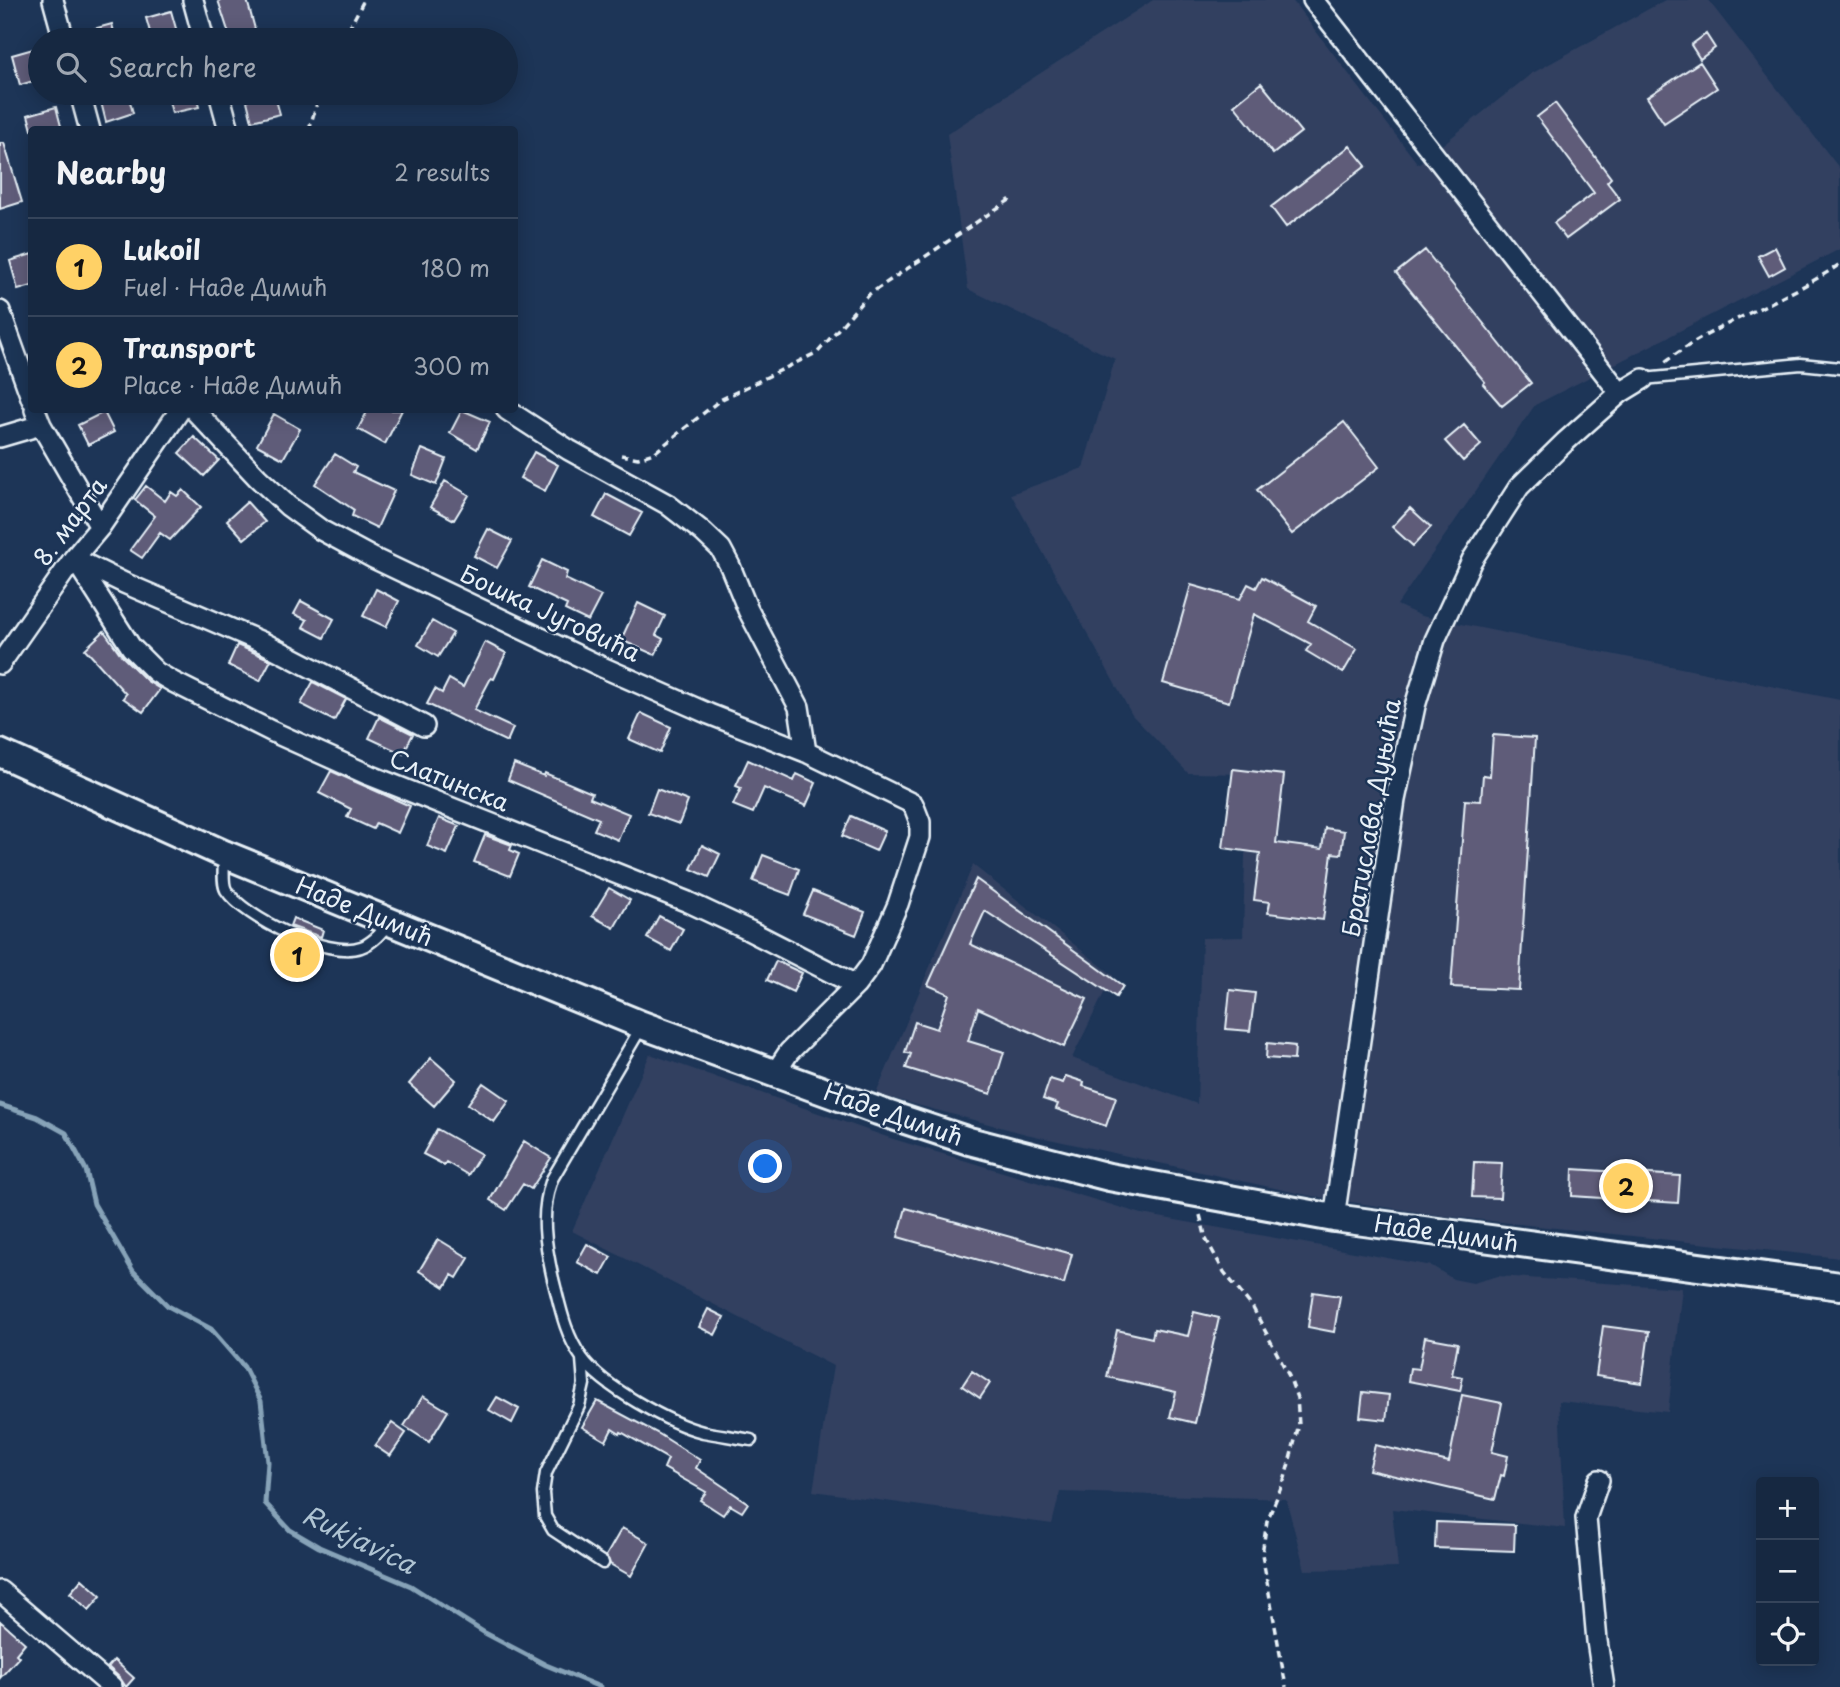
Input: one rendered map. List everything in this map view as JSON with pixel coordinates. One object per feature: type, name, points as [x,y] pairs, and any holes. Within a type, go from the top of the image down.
[{"type":"main road","name":"Наде Димић","points":[[0,752],[224,854],[642,1025],[969,1141],[1076,1169],[1195,1194],[1334,1218],[1840,1286]]},
{"type":"street","points":[[52,0],[60,28]]},
{"type":"street","points":[[193,0],[201,28]]},
{"type":"street","points":[[1313,0],[1620,393]]},
{"type":"street","points":[[83,105],[89,126]]},
{"type":"street","points":[[222,105],[228,126]]},
{"type":"street","points":[[0,311],[28,389]]},
{"type":"street","name":"Братислава Дуњића","points":[[1334,1218],[1395,800],[1415,706],[1435,640],[1472,561],[1519,487],[1620,393],[1643,379]]},
{"type":"street","name":"8. марта","points":[[0,664],[74,558],[100,527],[178,413]]},
{"type":"street","name":"Бошка Југовића","points":[[197,413],[258,478],[288,506],[321,530],[373,558],[601,667],[806,752],[913,804],[917,812],[920,836],[898,904],[871,965],[856,985]]},
{"type":"street","points":[[511,413],[569,450],[667,504],[720,549],[748,610],[799,707],[806,752]]},
{"type":"street","points":[[0,437],[38,417],[100,527]]},
{"type":"street","points":[[74,558],[124,583],[264,643],[424,726]]},
{"type":"street","name":"Слатинска","points":[[74,558],[131,647],[156,671],[173,682],[271,731],[369,775],[688,902],[856,985]]},
{"type":"street","points":[[775,1073],[789,1052],[856,985]]},
{"type":"street","points":[[1599,1480],[1586,1518],[1604,1687]]},
{"type":"street","points":[[0,1591],[112,1687]]},
{"type":"lane","points":[[1643,379],[1801,364],[1840,369]]},
{"type":"lane","points":[[224,854],[224,888],[262,922],[340,950],[362,947],[378,936],[390,922]]},
{"type":"lane","points":[[642,1025],[552,1180],[545,1199],[544,1223],[549,1259],[562,1315],[582,1359],[610,1385],[677,1423],[702,1432],[751,1440]]},
{"type":"lane","points":[[582,1359],[584,1384],[579,1406],[546,1473],[543,1493],[545,1516],[553,1530],[603,1563]]},
{"type":"path","points":[[349,28],[364,0]]},
{"type":"path","points":[[310,126],[316,105]]},
{"type":"path","points":[[613,451],[638,458],[654,453],[720,400],[818,352],[868,295],[1014,197]]},
{"type":"path","points":[[1643,379],[1679,351],[1714,330],[1813,282],[1840,264]]},
{"type":"path","points":[[1195,1194],[1206,1239],[1224,1272],[1253,1308],[1289,1376],[1297,1398],[1298,1425],[1285,1478],[1267,1521],[1262,1554],[1286,1687]]},
{"type":"shaded area","points":[[1153,0],[1292,0],[1418,164],[1531,74],[1665,0],[1708,0],[1840,169],[1840,249],[1535,405],[1397,605],[1421,616],[1840,700],[1840,1258],[1444,1216],[1311,1196],[1026,1134],[876,1094],[973,865],[1113,975],[1072,1058],[1197,1104],[1202,938],[1243,937],[1247,774],[1188,773],[1132,715],[1011,494],[1083,468],[1115,359],[968,289],[947,134]]},
{"type":"shaded area","points":[[650,1054],[890,1138],[1142,1214],[1432,1266],[1453,1279],[1473,1283],[1498,1276],[1682,1288],[1668,1412],[1559,1401],[1565,1528],[1392,1509],[1398,1568],[1305,1570],[1286,1499],[1060,1492],[1052,1524],[813,1491],[833,1366],[572,1231]]},
{"type":"building","points":[[218,0],[247,0],[255,28],[227,28]]},
{"type":"building","points":[[171,11],[176,28],[149,28],[146,18]]},
{"type":"building","points":[[112,24],[113,28],[97,28]]},
{"type":"building","points":[[1706,34],[1715,48],[1700,59],[1691,45]]},
{"type":"building","points":[[28,50],[28,83],[20,85],[12,55]]},
{"type":"building","points":[[1700,62],[1717,88],[1664,123],[1647,97]]},
{"type":"building","points":[[1261,83],[1301,132],[1273,154],[1234,105]]},
{"type":"building","points":[[1555,103],[1611,178],[1607,182],[1620,199],[1566,239],[1554,223],[1594,193],[1537,117]]},
{"type":"building","points":[[102,105],[131,105],[133,113],[106,122]]},
{"type":"building","points":[[170,105],[199,107],[172,113]]},
{"type":"building","points":[[248,105],[277,105],[280,114],[252,121]]},
{"type":"building","points":[[56,107],[61,126],[31,126],[28,115]]},
{"type":"building","points":[[0,143],[4,143],[22,202],[0,209]]},
{"type":"building","points":[[1350,146],[1366,166],[1286,227],[1271,207]]},
{"type":"building","points":[[1775,247],[1785,267],[1769,276],[1758,256]]},
{"type":"building","points":[[1425,250],[1531,383],[1502,406],[1396,273]]},
{"type":"building","points":[[28,255],[28,287],[18,290],[10,261]]},
{"type":"building","points":[[104,413],[114,432],[88,445],[78,425]]},
{"type":"building","points":[[366,413],[400,413],[385,444],[358,429]]},
{"type":"building","points":[[460,413],[469,413],[490,422],[477,449],[450,433]]},
{"type":"building","points":[[274,414],[300,429],[283,459],[257,445]]},
{"type":"building","points":[[1344,422],[1379,467],[1292,534],[1257,490]]},
{"type":"building","points":[[1464,425],[1481,445],[1463,461],[1445,441]]},
{"type":"building","points":[[194,437],[219,460],[204,476],[179,453]]},
{"type":"building","points":[[422,449],[446,459],[436,485],[412,475]]},
{"type":"building","points":[[534,452],[558,465],[545,491],[520,478]]},
{"type":"building","points":[[335,454],[356,467],[353,472],[394,491],[377,528],[352,516],[354,510],[315,484]]},
{"type":"building","points":[[445,481],[469,495],[454,520],[430,507]]},
{"type":"building","points":[[146,486],[165,501],[171,492],[177,496],[183,490],[201,507],[170,540],[160,533],[142,558],[130,550],[155,516],[135,500]]},
{"type":"building","points":[[606,494],[642,513],[629,536],[594,517]]},
{"type":"building","points":[[247,502],[265,522],[244,539],[227,520]]},
{"type":"building","points":[[1410,508],[1431,527],[1413,546],[1392,527]]},
{"type":"building","points":[[488,529],[512,541],[497,568],[474,556]]},
{"type":"building","points":[[542,560],[567,572],[565,579],[601,596],[588,621],[565,610],[567,605],[529,587]]},
{"type":"building","points":[[1262,577],[1316,606],[1308,621],[1357,649],[1343,673],[1306,651],[1311,644],[1254,614],[1229,702],[1163,683],[1191,585],[1240,599],[1248,584],[1256,588]]},
{"type":"building","points":[[376,589],[399,601],[386,627],[363,616]]},
{"type":"building","points":[[301,601],[334,619],[324,638],[303,627],[307,620],[294,614]]},
{"type":"building","points":[[638,603],[665,616],[656,635],[663,639],[655,655],[621,640]]},
{"type":"building","points":[[432,621],[453,633],[438,657],[418,645]]},
{"type":"building","points":[[104,631],[122,656],[147,681],[160,689],[143,712],[123,698],[126,694],[85,649]]},
{"type":"building","points":[[485,642],[506,653],[494,679],[491,678],[474,710],[513,728],[507,742],[427,704],[435,689],[442,693],[449,679],[463,687]]},
{"type":"building","points":[[237,645],[271,660],[260,681],[228,665]]},
{"type":"building","points":[[313,682],[346,699],[334,721],[301,704]]},
{"type":"building","points":[[641,713],[671,727],[660,753],[629,739]]},
{"type":"building","points":[[379,717],[413,734],[403,754],[369,738]]},
{"type":"building","points":[[1493,735],[1535,738],[1519,990],[1451,987],[1465,800],[1481,801],[1483,775],[1490,776]]},
{"type":"building","points":[[748,760],[794,781],[797,774],[816,783],[806,806],[764,788],[753,813],[733,805],[741,788],[736,786]]},
{"type":"building","points":[[514,764],[544,776],[545,773],[592,793],[590,798],[629,814],[618,840],[594,830],[599,819],[508,780]]},
{"type":"building","points":[[1233,769],[1284,775],[1276,843],[1322,849],[1325,828],[1344,831],[1341,854],[1332,853],[1323,920],[1268,913],[1270,902],[1254,900],[1260,853],[1223,848]]},
{"type":"building","points":[[331,771],[410,806],[398,833],[376,823],[373,829],[347,817],[351,809],[319,793]]},
{"type":"building","points":[[657,789],[688,801],[679,824],[648,813]]},
{"type":"building","points":[[851,816],[885,831],[876,851],[842,836]]},
{"type":"building","points":[[439,818],[459,826],[447,854],[427,846]]},
{"type":"building","points":[[485,835],[512,845],[510,850],[519,854],[510,876],[474,862]]},
{"type":"building","points":[[702,845],[720,854],[709,877],[691,869]]},
{"type":"building","points":[[763,855],[799,869],[790,895],[753,881]]},
{"type":"building","points":[[976,879],[1123,986],[1116,997],[985,911],[970,944],[1087,999],[1064,1047],[978,1008],[968,1041],[1004,1052],[991,1094],[906,1068],[911,1054],[905,1052],[915,1022],[937,1029],[949,994],[928,985]]},
{"type":"building","points":[[609,888],[630,900],[614,928],[592,916]]},
{"type":"building","points":[[813,891],[865,912],[856,935],[803,914]]},
{"type":"building","points":[[659,916],[683,929],[671,951],[647,938]]},
{"type":"building","points":[[293,918],[323,930],[321,937],[290,926]]},
{"type":"building","points":[[285,940],[316,951],[306,977],[275,965]]},
{"type":"building","points":[[776,961],[802,973],[793,992],[767,980]]},
{"type":"building","points":[[1230,990],[1255,993],[1250,1031],[1226,1029]]},
{"type":"building","points":[[1267,1043],[1295,1046],[1294,1060],[1266,1058]]},
{"type":"building","points":[[431,1058],[456,1080],[434,1106],[409,1084]]},
{"type":"building","points":[[1066,1076],[1084,1082],[1083,1086],[1116,1097],[1106,1126],[1056,1109],[1058,1104],[1043,1099],[1050,1079],[1063,1083]]},
{"type":"building","points":[[483,1083],[509,1101],[494,1122],[468,1104]]},
{"type":"building","points":[[437,1129],[481,1154],[468,1175],[446,1162],[444,1165],[423,1154]]},
{"type":"building","points":[[524,1141],[551,1158],[531,1189],[523,1184],[506,1210],[490,1200]]},
{"type":"building","points":[[1474,1162],[1502,1163],[1500,1198],[1472,1197]]},
{"type":"building","points":[[1573,1169],[1680,1176],[1678,1203],[1572,1196]]},
{"type":"building","points":[[906,1208],[1072,1254],[1064,1284],[898,1237]]},
{"type":"building","points":[[438,1239],[469,1258],[457,1278],[452,1275],[445,1287],[419,1271]]},
{"type":"building","points":[[587,1244],[611,1257],[601,1275],[577,1262]]},
{"type":"building","points":[[1313,1292],[1340,1296],[1334,1332],[1308,1327]]},
{"type":"building","points":[[708,1309],[724,1317],[715,1335],[699,1327]]},
{"type":"building","points":[[1194,1312],[1219,1318],[1195,1423],[1170,1417],[1176,1392],[1107,1377],[1117,1330],[1152,1338],[1154,1329],[1188,1336]]},
{"type":"building","points":[[1603,1326],[1649,1332],[1642,1383],[1596,1376]]},
{"type":"building","points":[[1425,1337],[1458,1343],[1452,1375],[1463,1377],[1460,1391],[1408,1381],[1410,1368],[1419,1369]]},
{"type":"building","points":[[972,1371],[990,1383],[980,1398],[962,1386]]},
{"type":"building","points":[[1363,1392],[1389,1395],[1386,1420],[1360,1417]]},
{"type":"building","points":[[1462,1395],[1502,1403],[1492,1452],[1508,1456],[1495,1499],[1369,1470],[1375,1445],[1449,1462]]},
{"type":"building","points":[[423,1396],[448,1411],[429,1442],[404,1426]]},
{"type":"building","points":[[497,1397],[519,1409],[512,1423],[489,1410]]},
{"type":"building","points":[[597,1401],[659,1434],[700,1460],[696,1468],[748,1503],[742,1512],[730,1505],[723,1515],[700,1500],[706,1492],[664,1468],[668,1459],[621,1432],[620,1434],[612,1429],[606,1441],[582,1427]]},
{"type":"building","points":[[392,1423],[406,1433],[390,1456],[375,1446]]},
{"type":"building","points":[[1436,1522],[1515,1525],[1514,1551],[1435,1548]]},
{"type":"building","points":[[622,1528],[649,1543],[631,1576],[610,1564],[606,1556]]},
{"type":"building","points":[[82,1579],[101,1596],[89,1610],[70,1593]]},
{"type":"building","points":[[0,1621],[25,1643],[16,1654],[19,1657],[0,1678]]},
{"type":"building","points":[[114,1660],[134,1678],[126,1687],[108,1667]]},
{"type":"waterway","name":"Rukjavica","points":[[0,1105],[37,1117],[66,1133],[86,1170],[94,1204],[133,1271],[168,1306],[211,1329],[244,1367],[261,1401],[268,1462],[265,1503],[290,1530],[319,1547],[411,1586],[485,1633],[546,1665],[600,1687]]},
{"type":"place","name":"Lukoil","points":[[297,955]]},
{"type":"place","name":"Transport","points":[[1626,1186]]}]
